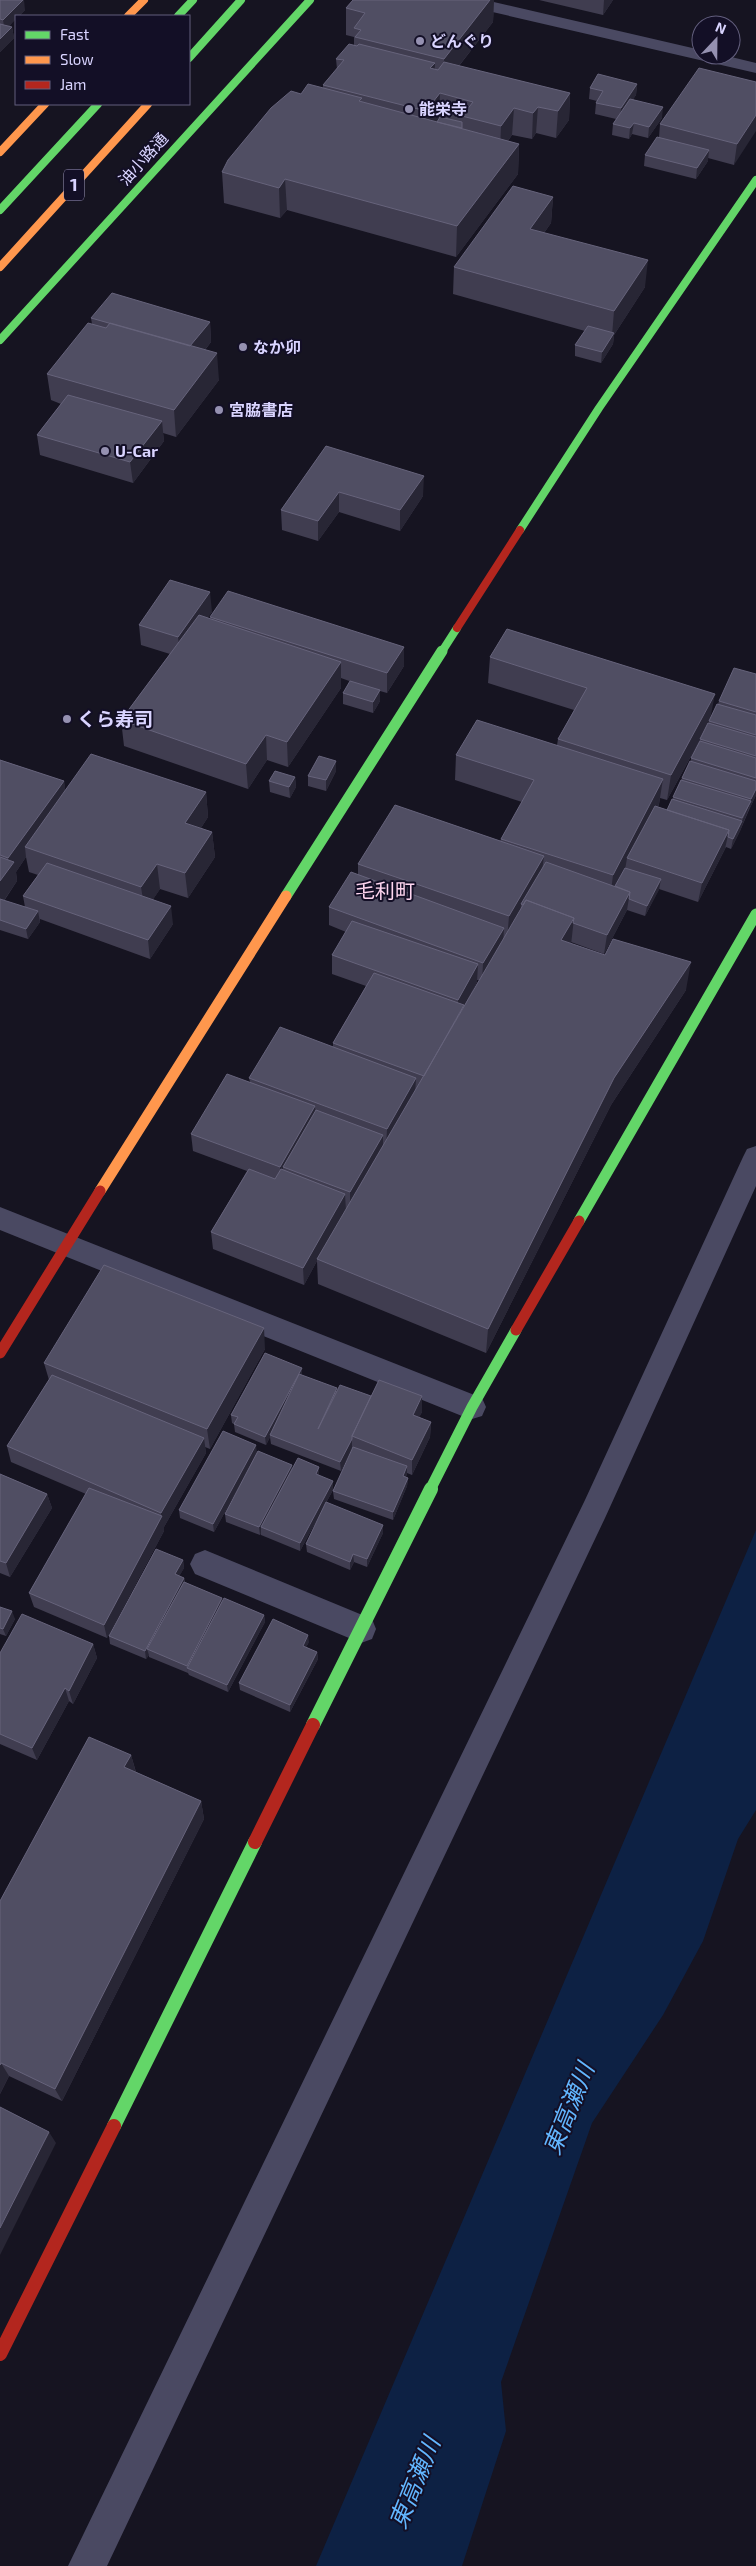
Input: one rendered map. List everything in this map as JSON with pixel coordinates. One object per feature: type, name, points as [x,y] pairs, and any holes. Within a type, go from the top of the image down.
[{"type":"main road","points":[[129,15],[144,0]]},
{"type":"main road","points":[[179,15],[193,0]]},
{"type":"main road","points":[[190,57],[241,0]]},
{"type":"main road","name":"油小路通","points":[[0,340],[310,0]]},
{"type":"main road","points":[[0,152],[44,105]]},
{"type":"main road","name":"1","points":[[0,210],[97,105]]},
{"type":"main road","name":"1","points":[[0,267],[147,105]]},
{"type":"main road","points":[[0,1353],[206,1020],[599,408],[756,180]]},
{"type":"main road","points":[[0,2354],[472,1407],[756,914]]},
{"type":"street","points":[[462,0],[756,68]]},
{"type":"street","points":[[87,2566],[596,1509],[756,1157]]},
{"type":"street","points":[[0,1218],[472,1407]]},
{"type":"street","points":[[205,1564],[361,1628]]},
{"type":"water","name":"東高瀬川","points":[[756,1530],[756,1810],[738,1839],[703,1941],[663,2015],[592,2123],[501,2382],[506,2431],[462,2566],[316,2566]]},
{"type":"building","points":[[0,0],[23,0],[3,20],[0,19]]},
{"type":"building","points":[[353,0],[490,0],[444,59],[355,37],[361,30],[354,28],[365,13],[346,8]]},
{"type":"building","points":[[0,24],[12,27],[0,39]]},
{"type":"building","points":[[349,44],[357,46],[359,44],[435,63],[430,68],[438,70],[444,62],[570,93],[558,111],[538,107],[533,113],[514,108],[501,126],[462,116],[473,102],[440,93],[426,111],[323,85],[344,60],[336,59]]},
{"type":"building","points":[[699,68],[756,82],[756,115],[737,144],[660,124]]},
{"type":"building","points":[[598,74],[637,84],[621,108],[596,103],[603,91],[590,88]]},
{"type":"building","points":[[308,84],[362,98],[359,101],[519,144],[457,226],[285,179],[279,188],[222,172],[228,160],[271,108],[291,91],[301,94]]},
{"type":"building","points":[[630,99],[663,107],[649,127],[634,123],[630,128],[613,124]]},
{"type":"building","points":[[440,117],[462,122],[462,128],[437,122]]},
{"type":"building","points":[[657,137],[709,150],[697,168],[645,155]]},
{"type":"building","points":[[513,186],[553,197],[530,229],[648,260],[614,311],[454,267]]},
{"type":"building","points":[[112,293],[210,322],[190,346],[91,318]]},
{"type":"building","points":[[88,323],[106,328],[110,323],[217,353],[174,410],[47,374]]},
{"type":"building","points":[[588,326],[614,333],[602,352],[575,345]]},
{"type":"building","points":[[68,395],[162,421],[130,462],[37,435]]},
{"type":"building","points":[[326,446],[424,476],[400,510],[339,492],[318,521],[281,510]]},
{"type":"building","points":[[170,580],[210,592],[178,637],[139,625]]},
{"type":"building","points":[[228,591],[404,647],[387,673],[210,617]]},
{"type":"building","points":[[199,615],[341,662],[287,742],[266,735],[246,764],[121,720]]},
{"type":"building","points":[[507,629],[715,694],[671,775],[558,739],[587,688],[490,657]]},
{"type":"building","points":[[734,668],[756,674],[756,712],[719,701]]},
{"type":"building","points":[[350,681],[380,690],[373,702],[343,693]]},
{"type":"building","points":[[717,704],[756,715],[756,735],[709,721]]},
{"type":"building","points":[[477,720],[663,779],[613,875],[501,839],[534,780],[456,755]]},
{"type":"building","points":[[708,723],[756,737],[756,756],[700,739]]},
{"type":"building","points":[[700,741],[756,758],[756,778],[691,758]]},
{"type":"building","points":[[91,754],[206,792],[185,823],[212,832],[185,873],[157,864],[141,887],[25,847]]},
{"type":"building","points":[[319,756],[336,761],[326,780],[308,776]]},
{"type":"building","points":[[0,760],[64,781],[8,858],[0,855]]},
{"type":"building","points":[[690,761],[756,781],[756,789],[751,799],[682,778]]},
{"type":"building","points":[[275,771],[295,777],[289,787],[269,781]]},
{"type":"building","points":[[681,780],[751,801],[742,818],[673,797]]},
{"type":"building","points":[[672,799],[742,821],[733,839],[728,837],[729,830],[667,810]]},
{"type":"building","points":[[395,805],[544,856],[509,916],[358,864]]},
{"type":"building","points":[[655,806],[729,830],[702,883],[627,858]]},
{"type":"building","points":[[0,857],[14,862],[0,881]]},
{"type":"building","points":[[546,862],[630,892],[607,935],[573,923],[574,918],[526,900],[523,905],[521,904]]},
{"type":"building","points":[[47,863],[171,906],[148,940],[23,896]]},
{"type":"building","points":[[625,868],[661,879],[647,906],[629,899],[630,892],[615,886]]},
{"type":"building","points":[[351,872],[504,928],[483,963],[329,907]]},
{"type":"building","points":[[0,899],[38,911],[26,929],[0,920]]},
{"type":"building","points":[[526,900],[574,918],[561,940],[605,955],[613,939],[691,962],[614,1078],[488,1329],[317,1259]]},
{"type":"building","points":[[352,921],[478,964],[458,1000],[332,955]]},
{"type":"building","points":[[374,973],[464,1005],[424,1076],[333,1043]]},
{"type":"building","points":[[280,1027],[416,1078],[387,1129],[249,1078]]},
{"type":"building","points":[[227,1074],[315,1106],[280,1167],[191,1134]]},
{"type":"building","points":[[316,1110],[383,1135],[350,1192],[283,1167]]},
{"type":"building","points":[[249,1169],[275,1179],[281,1169],[345,1194],[303,1268],[211,1232]]},
{"type":"building","points":[[104,1265],[264,1328],[207,1429],[44,1363]]},
{"type":"building","points":[[265,1353],[302,1368],[265,1437],[234,1424],[238,1417],[231,1415]]},
{"type":"building","points":[[299,1374],[337,1388],[318,1429],[340,1385],[371,1396],[340,1462],[270,1435]]},
{"type":"building","points":[[52,1375],[204,1438],[161,1513],[7,1446]]},
{"type":"building","points":[[379,1380],[422,1396],[413,1415],[431,1422],[412,1460],[352,1436]]},
{"type":"building","points":[[223,1431],[256,1445],[213,1524],[179,1510]]},
{"type":"building","points":[[353,1447],[407,1466],[403,1476],[408,1478],[393,1512],[333,1491]]},
{"type":"building","points":[[258,1451],[292,1465],[259,1527],[225,1514]]},
{"type":"building","points":[[298,1458],[319,1467],[316,1474],[333,1481],[300,1543],[261,1527]]},
{"type":"building","points":[[0,1474],[47,1494],[6,1563],[0,1561]]},
{"type":"building","points":[[89,1488],[162,1516],[104,1625],[29,1593]]},
{"type":"building","points":[[326,1502],[383,1525],[367,1559],[353,1554],[350,1562],[306,1544]]},
{"type":"building","points":[[156,1549],[183,1560],[175,1574],[184,1578],[145,1651],[109,1636]]},
{"type":"building","points":[[184,1582],[222,1598],[187,1666],[147,1649]]},
{"type":"building","points":[[224,1598],[264,1615],[227,1685],[187,1668]]},
{"type":"building","points":[[0,1607],[12,1611],[3,1629],[0,1628]]},
{"type":"building","points":[[22,1614],[93,1644],[69,1691],[65,1688],[32,1748],[0,1734],[0,1653]]},
{"type":"building","points":[[273,1619],[308,1635],[303,1646],[317,1652],[290,1705],[239,1683]]},
{"type":"building","points":[[89,1737],[131,1755],[124,1767],[201,1801],[55,2089],[1,2063],[0,2065],[0,1901]]},
{"type":"building","points":[[0,2107],[49,2132],[0,2228]]},
{"type":"traffic: fast","points":[[179,15],[193,0]]},
{"type":"traffic: fast","points":[[190,57],[241,0]]},
{"type":"traffic: fast","points":[[0,340],[310,0]]},
{"type":"traffic: fast","points":[[0,210],[97,105]]},
{"type":"traffic: fast","points":[[520,530],[599,408],[756,180]]},
{"type":"traffic: fast","points":[[286,896],[457,628]]},
{"type":"traffic: fast","points":[[579,1221],[756,914]]},
{"type":"traffic: fast","points":[[313,1725],[472,1407],[516,1330]]},
{"type":"traffic: fast","points":[[114,2126],[255,1842]]},
{"type":"traffic: slow","points":[[129,15],[144,0]]},
{"type":"traffic: slow","points":[[0,152],[44,105]]},
{"type":"traffic: slow","points":[[0,267],[147,105]]},
{"type":"traffic: slow","points":[[100,1191],[286,896]]},
{"type":"traffic: jam","points":[[457,628],[520,530]]},
{"type":"traffic: jam","points":[[0,1353],[100,1191]]},
{"type":"traffic: jam","points":[[516,1330],[579,1221]]},
{"type":"traffic: jam","points":[[255,1842],[313,1725]]},
{"type":"traffic: jam","points":[[0,2354],[114,2126]]},
{"type":"place","name":"どんぐり","points":[[420,41]]},
{"type":"place","name":"能栄寺","points":[[409,109]]},
{"type":"place","name":"なか卯","points":[[243,347]]},
{"type":"place","name":"宮脇書店","points":[[219,410]]},
{"type":"place","name":"U-Car","points":[[105,451]]},
{"type":"place","name":"くら寿司","points":[[67,719]]},
{"type":"district","name":"毛利町","points":[[385,891]]}]
